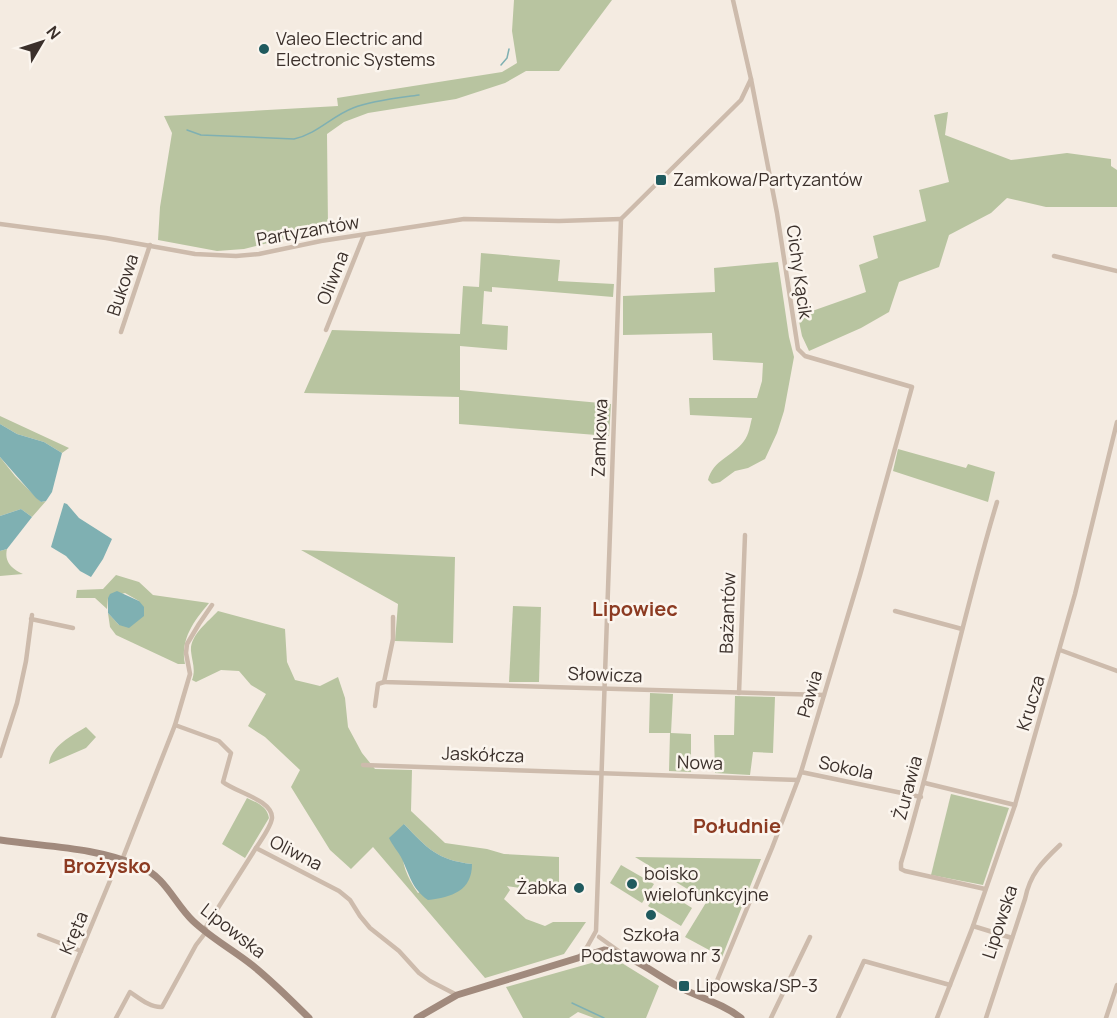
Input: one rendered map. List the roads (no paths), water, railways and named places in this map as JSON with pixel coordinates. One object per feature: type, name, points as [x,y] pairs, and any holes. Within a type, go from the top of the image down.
[{"type":"street","points":[[621,219],[741,100],[751,79],[733,0]]},
{"type":"street","name":"Cichy Kącik","points":[[751,79],[777,213],[798,349],[805,356],[912,387]]},
{"type":"street","name":"Partyzantów","points":[[0,224],[150,245],[195,254],[236,256],[464,219],[559,221],[621,219]]},
{"type":"street","name":"Zamkowa","points":[[580,956],[596,931],[621,219]]},
{"type":"street","name":"Oliwna","points":[[326,330],[364,235]]},
{"type":"street","name":"Bukowa","points":[[121,332],[150,245]]},
{"type":"street","points":[[1054,256],[1117,270]]},
{"type":"street","name":"Pawia","points":[[709,1000],[801,772],[912,387]]},
{"type":"street","name":"Krucza","points":[[938,1018],[973,926],[1014,805],[1060,650],[1117,422]]},
{"type":"street","name":"Żurawia","points":[[985,889],[905,871],[901,868],[901,863],[921,797],[962,629],[997,502]]},
{"type":"street","name":"Bażantów","points":[[739,693],[745,535]]},
{"type":"street","points":[[175,725],[190,674],[186,653],[187,644],[212,605]]},
{"type":"street","points":[[895,610],[962,629]]},
{"type":"street","points":[[0,756],[17,703],[32,617],[73,628]]},
{"type":"street","points":[[375,706],[378,684],[384,682],[393,639],[393,617]]},
{"type":"street","points":[[1060,650],[1117,670]]},
{"type":"street","name":"Słowicza","points":[[384,682],[824,695]]},
{"type":"street","name":"Oliwna","points":[[175,725],[219,741],[231,753],[223,782],[264,803],[271,811],[272,820],[256,848],[339,891],[351,900],[370,928],[399,951],[419,973],[457,995]]},
{"type":"street","name":"Kręta","points":[[53,1018],[121,860],[175,725]]},
{"type":"street","name":"Jaskółcza","points":[[363,765],[601,773]]},
{"type":"street","name":"Sokola","points":[[801,772],[921,797]]},
{"type":"street","name":"Nowa","points":[[601,773],[798,780]]},
{"type":"street","points":[[924,783],[1014,805]]},
{"type":"street","name":"Lipowska","points":[[0,840],[59,846],[121,860],[155,875],[165,884],[192,920],[261,972],[309,1018]]},
{"type":"street","name":"Lipowska","points":[[986,1018],[1029,881],[1041,864],[1060,845]]},
{"type":"street","points":[[116,1018],[130,992],[151,1005],[162,1007],[196,945],[256,848]]},
{"type":"street","points":[[973,926],[1012,938]]},
{"type":"street","name":"Zamkowa","points":[[596,931],[599,937],[623,954]]},
{"type":"street","points":[[39,935],[81,951]]},
{"type":"street","name":"Zamkowa","points":[[598,951],[599,937]]},
{"type":"street","points":[[771,1018],[810,937]]},
{"type":"street","points":[[592,938],[598,951]]},
{"type":"street","points":[[417,1018],[457,995],[580,956],[610,950],[623,954],[681,988],[727,1008],[741,1018]]},
{"type":"street","points":[[838,1018],[864,961],[950,985]]},
{"type":"street","points":[[1106,1018],[1117,985]]},
{"type":"water","points":[[0,424],[17,434],[44,442],[62,453],[52,492],[46,501],[41,502],[36,498],[0,457]]},
{"type":"water","points":[[64,503],[79,518],[112,539],[91,577],[51,547]]},
{"type":"water","points":[[21,509],[32,517],[7,549],[0,551],[0,516]]},
{"type":"water","points":[[117,591],[139,601],[144,607],[144,616],[129,628],[119,625],[108,613],[108,598],[110,594]]},
{"type":"water","points":[[404,824],[434,852],[450,859],[472,864],[468,881],[459,891],[445,897],[428,900],[418,891],[389,838]]},
{"type":"waterway","points":[[501,65],[507,58],[509,49]]},
{"type":"waterway","points":[[187,130],[201,135],[294,139],[310,133],[361,105],[419,95]]},
{"type":"waterway","points":[[572,1003],[604,1018]]},
{"type":"place","name":"Valeo Electric and Electronic Systems","points":[[264,49]]},
{"type":"place","name":"Zamkowa/Partyzantów","points":[[661,180]]},
{"type":"place","name":"boisko wielofunkcyjne","points":[[632,884]]},
{"type":"place","name":"Żabka","points":[[579,888]]},
{"type":"place","name":"Szkoła Podstawowa nr 3","points":[[651,915]]},
{"type":"place","name":"Lipowska/SP-3","points":[[684,986]]},
{"type":"district","name":"Lipowiec","points":[[635,609]]},
{"type":"district","name":"Południe","points":[[737,826]]},
{"type":"district","name":"Brożysko","points":[[107,866]]}]
